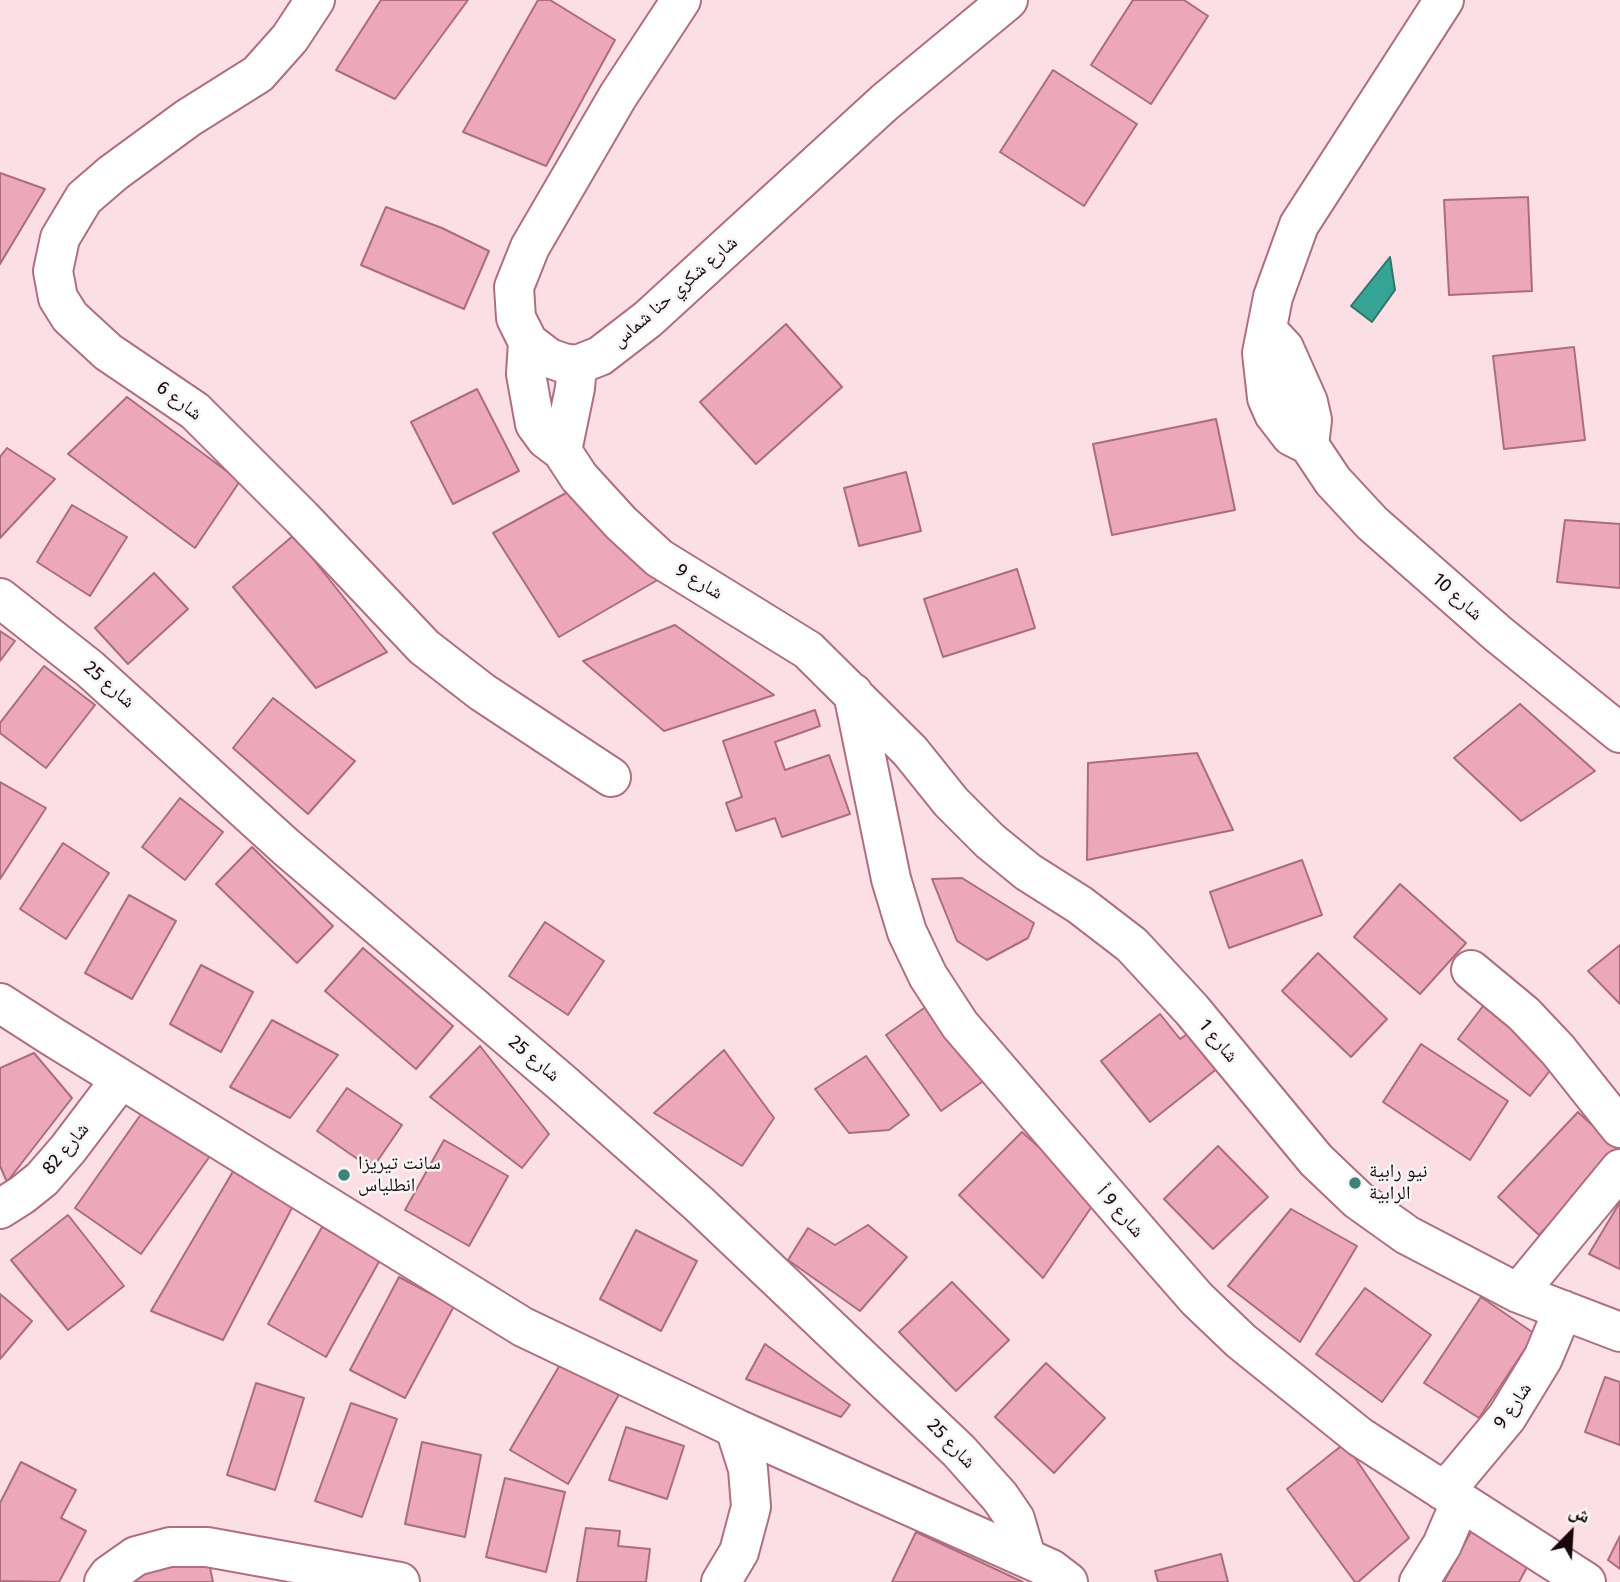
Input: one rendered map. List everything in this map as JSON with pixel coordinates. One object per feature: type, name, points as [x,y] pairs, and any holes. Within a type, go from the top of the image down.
[{"type":"street","name":"شارع 6","points":[[315,0],[290,38],[258,74],[188,118],[113,173],[84,198],[60,239],[53,271],[58,298],[70,317],[108,352],[195,411],[302,518],[424,648],[482,692],[611,777]]},
{"type":"street","points":[[562,451],[577,365],[550,358],[528,342],[516,318],[514,287],[530,247],[618,96],[681,0]]},
{"type":"street","name":"شارع شكري حنا شماس","points":[[577,365],[600,356],[648,318],[885,102],[1008,0]]},
{"type":"street","name":"شارع 10","points":[[1444,0],[1298,225],[1273,298],[1266,330],[1262,353],[1267,398],[1274,414],[1290,436],[1309,445],[1333,481],[1372,523],[1497,633],[1620,733]]},
{"type":"street","name":"شارع 9","points":[[528,342],[526,374],[535,424],[546,439],[562,451],[579,477],[621,523],[659,558],[808,650],[853,692]]},
{"type":"street","name":"شارع 25","points":[[0,598],[108,684],[286,847],[699,1204],[959,1451],[1000,1497],[1015,1519],[1026,1558]]},
{"type":"street","name":"شارع 1","points":[[853,692],[910,751],[951,802],[990,841],[1028,872],[1080,905],[1132,945],[1192,1010],[1316,1160],[1358,1200],[1407,1235],[1518,1293],[1620,1332]]},
{"type":"street","name":"شارع 9 أ","points":[[853,692],[891,879],[907,932],[928,976],[960,1025],[1154,1251],[1197,1299],[1241,1341],[1360,1437],[1586,1582]]},
{"type":"street","points":[[1471,970],[1533,1023],[1620,1128]]},
{"type":"street","points":[[0,1003],[523,1327],[735,1429],[1051,1569],[1068,1582]]},
{"type":"street","name":"شارع 82","points":[[0,1209],[41,1179],[68,1149],[121,1079]]},
{"type":"street","points":[[1518,1293],[1620,1169]]},
{"type":"street","name":"شارع 9","points":[[1451,1496],[1478,1454],[1507,1417],[1543,1358],[1563,1310]]},
{"type":"street","points":[[720,1582],[739,1552],[751,1507],[748,1469],[735,1429]]},
{"type":"street","points":[[1419,1582],[1442,1545],[1451,1496]]},
{"type":"street","points":[[104,1582],[109,1575],[136,1556],[170,1547],[207,1547],[400,1582]]},
{"type":"shaded area","points":[[1390,257],[1395,290],[1372,322],[1351,306]]},
{"type":"building","points":[[381,0],[468,0],[395,99],[336,70]]},
{"type":"building","points":[[538,0],[550,0],[615,40],[546,166],[463,132]]},
{"type":"building","points":[[1133,0],[1184,0],[1208,16],[1151,104],[1091,65]]},
{"type":"building","points":[[1053,70],[1137,124],[1084,206],[1000,152]]},
{"type":"building","points":[[0,173],[45,189],[0,264]]},
{"type":"building","points":[[1528,197],[1532,291],[1449,295],[1444,200]]},
{"type":"building","points":[[386,207],[442,228],[489,251],[464,309],[361,265]]},
{"type":"building","points":[[786,324],[842,387],[756,464],[700,402]]},
{"type":"building","points":[[1574,347],[1585,440],[1504,449],[1493,356]]},
{"type":"building","points":[[477,389],[519,471],[453,504],[411,422]]},
{"type":"building","points":[[127,397],[240,481],[195,548],[68,454]]},
{"type":"building","points":[[1216,419],[1235,510],[1112,535],[1093,444]]},
{"type":"building","points":[[7,448],[55,479],[0,538],[0,457]]},
{"type":"building","points":[[906,472],[921,531],[859,546],[844,488]]},
{"type":"building","points":[[577,487],[661,578],[559,637],[493,533]]},
{"type":"building","points":[[72,505],[127,537],[90,596],[37,562]]},
{"type":"building","points":[[1565,520],[1620,524],[1620,588],[1557,582]]},
{"type":"building","points":[[294,535],[387,652],[316,688],[233,587]]},
{"type":"building","points":[[1017,569],[1035,628],[943,657],[924,599]]},
{"type":"building","points":[[154,573],[188,609],[128,664],[95,628]]},
{"type":"building","points":[[675,625],[774,695],[664,731],[583,661]]},
{"type":"building","points":[[0,631],[15,641],[0,661]]},
{"type":"building","points":[[44,666],[95,705],[46,768],[0,733],[0,723]]},
{"type":"building","points":[[273,698],[355,761],[308,814],[233,748]]},
{"type":"building","points":[[1520,704],[1595,771],[1521,821],[1454,758]]},
{"type":"building","points":[[815,710],[820,726],[775,742],[785,770],[829,755],[850,814],[782,837],[775,818],[736,831],[726,803],[742,797],[723,741]]},
{"type":"building","points":[[1197,753],[1233,830],[1087,860],[1088,763]]},
{"type":"building","points":[[0,782],[46,808],[0,879]]},
{"type":"building","points":[[180,798],[223,832],[185,880],[142,847]]},
{"type":"building","points":[[63,843],[109,873],[66,939],[20,909]]},
{"type":"building","points":[[252,847],[333,926],[297,963],[216,884]]},
{"type":"building","points":[[1302,860],[1322,915],[1229,948],[1210,892]]},
{"type":"building","points":[[962,878],[1034,923],[1028,938],[987,960],[957,941],[932,879]]},
{"type":"building","points":[[1400,884],[1466,943],[1420,994],[1354,937]]},
{"type":"building","points":[[129,895],[176,921],[132,999],[85,973]]},
{"type":"building","points":[[545,922],[604,961],[568,1015],[509,976]]},
{"type":"building","points":[[1620,945],[1620,1004],[1588,971]]},
{"type":"building","points":[[363,948],[453,1026],[416,1069],[325,991]]},
{"type":"building","points":[[1318,953],[1387,1019],[1351,1057],[1282,991]]},
{"type":"building","points":[[201,965],[253,992],[221,1052],[170,1024]]},
{"type":"building","points":[[934,1001],[989,1077],[941,1111],[886,1035]]},
{"type":"building","points":[[1483,1006],[1556,1063],[1530,1096],[1458,1039]]},
{"type":"building","points":[[1160,1014],[1180,1039],[1189,1033],[1218,1068],[1150,1122],[1101,1061]]},
{"type":"building","points":[[272,1020],[338,1055],[290,1118],[230,1087]]},
{"type":"building","points":[[1421,1044],[1508,1101],[1470,1160],[1383,1102]]},
{"type":"building","points":[[480,1046],[549,1134],[522,1168],[430,1097]]},
{"type":"building","points":[[724,1050],[774,1118],[742,1166],[654,1113]]},
{"type":"building","points":[[34,1053],[72,1098],[7,1182],[0,1166],[0,1068]]},
{"type":"building","points":[[866,1056],[909,1115],[889,1130],[849,1133],[815,1089]]},
{"type":"building","points":[[347,1088],[402,1125],[372,1169],[317,1131]]},
{"type":"building","points":[[144,1110],[210,1156],[141,1254],[75,1208]]},
{"type":"building","points":[[1578,1112],[1619,1150],[1539,1235],[1498,1197]]},
{"type":"building","points":[[1022,1132],[1097,1199],[1043,1278],[959,1195]]},
{"type":"building","points":[[444,1140],[508,1176],[469,1246],[405,1210]]},
{"type":"building","points":[[1218,1146],[1268,1197],[1213,1249],[1164,1199]]},
{"type":"building","points":[[235,1168],[295,1202],[223,1340],[151,1311]]},
{"type":"building","points":[[1620,1202],[1620,1269],[1589,1254]]},
{"type":"building","points":[[1291,1209],[1357,1246],[1300,1342],[1228,1286]]},
{"type":"building","points":[[68,1215],[124,1286],[68,1330],[11,1260]]},
{"type":"building","points":[[868,1225],[907,1257],[860,1311],[788,1260],[808,1228],[835,1245]]},
{"type":"building","points":[[322,1227],[380,1260],[326,1357],[268,1324]]},
{"type":"building","points":[[636,1230],[697,1261],[661,1331],[600,1299]]},
{"type":"building","points":[[399,1277],[454,1306],[405,1398],[350,1370]]},
{"type":"building","points":[[952,1282],[1009,1340],[956,1391],[899,1332]]},
{"type":"building","points":[[1365,1288],[1431,1335],[1382,1402],[1316,1354]]},
{"type":"building","points":[[0,1294],[32,1321],[0,1359]]},
{"type":"building","points":[[1481,1297],[1535,1334],[1479,1418],[1424,1383]]},
{"type":"building","points":[[765,1344],[850,1405],[841,1417],[746,1379]]},
{"type":"building","points":[[564,1358],[621,1391],[568,1484],[510,1450]]},
{"type":"building","points":[[1046,1363],[1105,1418],[1054,1473],[995,1417]]},
{"type":"building","points":[[1605,1377],[1620,1382],[1620,1445],[1585,1432]]},
{"type":"building","points":[[256,1383],[304,1398],[275,1490],[227,1475]]},
{"type":"building","points":[[351,1403],[397,1419],[362,1517],[315,1501]]},
{"type":"building","points":[[626,1427],[684,1446],[667,1499],[609,1480]]},
{"type":"building","points":[[422,1442],[481,1455],[465,1537],[405,1524]]},
{"type":"building","points":[[1345,1443],[1409,1538],[1358,1582],[1355,1582],[1287,1489]]},
{"type":"building","points":[[21,1462],[76,1490],[61,1518],[86,1531],[59,1582],[0,1581],[0,1503]]},
{"type":"building","points":[[505,1478],[565,1492],[546,1572],[486,1557]]},
{"type":"building","points":[[1474,1526],[1532,1558],[1519,1582],[1444,1582]]},
{"type":"building","points":[[586,1528],[620,1531],[618,1546],[650,1549],[646,1582],[577,1582]]},
{"type":"building","points":[[916,1532],[1023,1582],[892,1582]]},
{"type":"building","points":[[1620,1536],[1620,1569],[1608,1560]]},
{"type":"building","points":[[207,1553],[213,1582],[132,1582],[129,1567]]},
{"type":"building","points":[[1221,1554],[1228,1582],[1158,1582],[1155,1571]]},
{"type":"place","name":"سانت تيريزا انطلياس","points":[[344,1175]]},
{"type":"place","name":"نيو رابية الرابية","points":[[1355,1183]]}]
